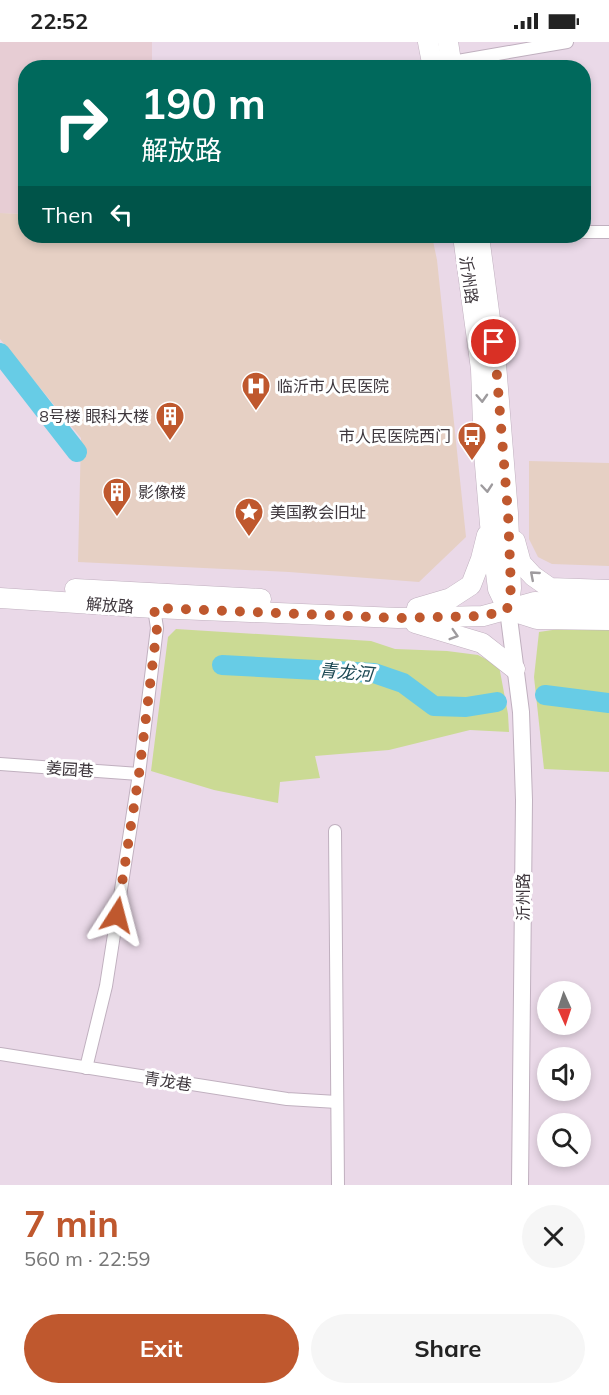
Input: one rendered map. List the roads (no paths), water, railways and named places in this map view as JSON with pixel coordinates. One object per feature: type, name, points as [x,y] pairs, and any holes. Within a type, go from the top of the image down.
[{"type":"main road","points":[[428,42],[442,60]]},
{"type":"main road","points":[[446,60],[448,42]]},
{"type":"main road","name":"沂州路","points":[[464,243],[481,369],[484,453],[490,524],[498,589],[507,610]]},
{"type":"main road","name":"沂州路","points":[[480,243],[496,364],[508,513],[511,588],[507,610]]},
{"type":"main road","points":[[508,513],[521,563],[533,576],[550,588],[609,590]]},
{"type":"main road","points":[[417,608],[452,598],[471,585],[482,559],[490,524]]},
{"type":"main road","name":"解放路","points":[[0,585],[417,608],[482,606],[507,610],[537,619],[609,620]]},
{"type":"main road","name":"解放路","points":[[0,598],[154,608],[398,618],[483,616],[535,602],[609,604]]},
{"type":"main road","points":[[398,618],[482,643],[516,678]]},
{"type":"street","points":[[476,60],[567,42]]},
{"type":"street","points":[[591,232],[609,232]]},
{"type":"street","points":[[86,1068],[106,986],[139,774],[157,628],[154,608]]},
{"type":"street","name":"沂州路","points":[[507,610],[520,712],[524,800],[520,1185]]},
{"type":"street","name":"姜园巷","points":[[0,764],[139,774]]},
{"type":"street","points":[[335,831],[338,1185]]},
{"type":"street","name":"青龙巷","points":[[0,1054],[287,1099],[337,1102]]},
{"type":"waterway","name":"青龙河","points":[[0,353],[77,452]]},
{"type":"waterway","name":"青龙河","points":[[222,665],[374,673],[403,683],[434,706],[466,707],[497,702]]},
{"type":"waterway","name":"青龙河","points":[[545,695],[609,703]]},
{"type":"place","name":"临沂市人民医院","points":[[256,412]]},
{"type":"place","name":"8号楼 眼科大楼","points":[[170,442]]},
{"type":"place","name":"市人民医院西门","points":[[472,462]]},
{"type":"place","name":"影像楼","points":[[117,518]]},
{"type":"place","name":"美国教会旧址","points":[[249,538]]}]
